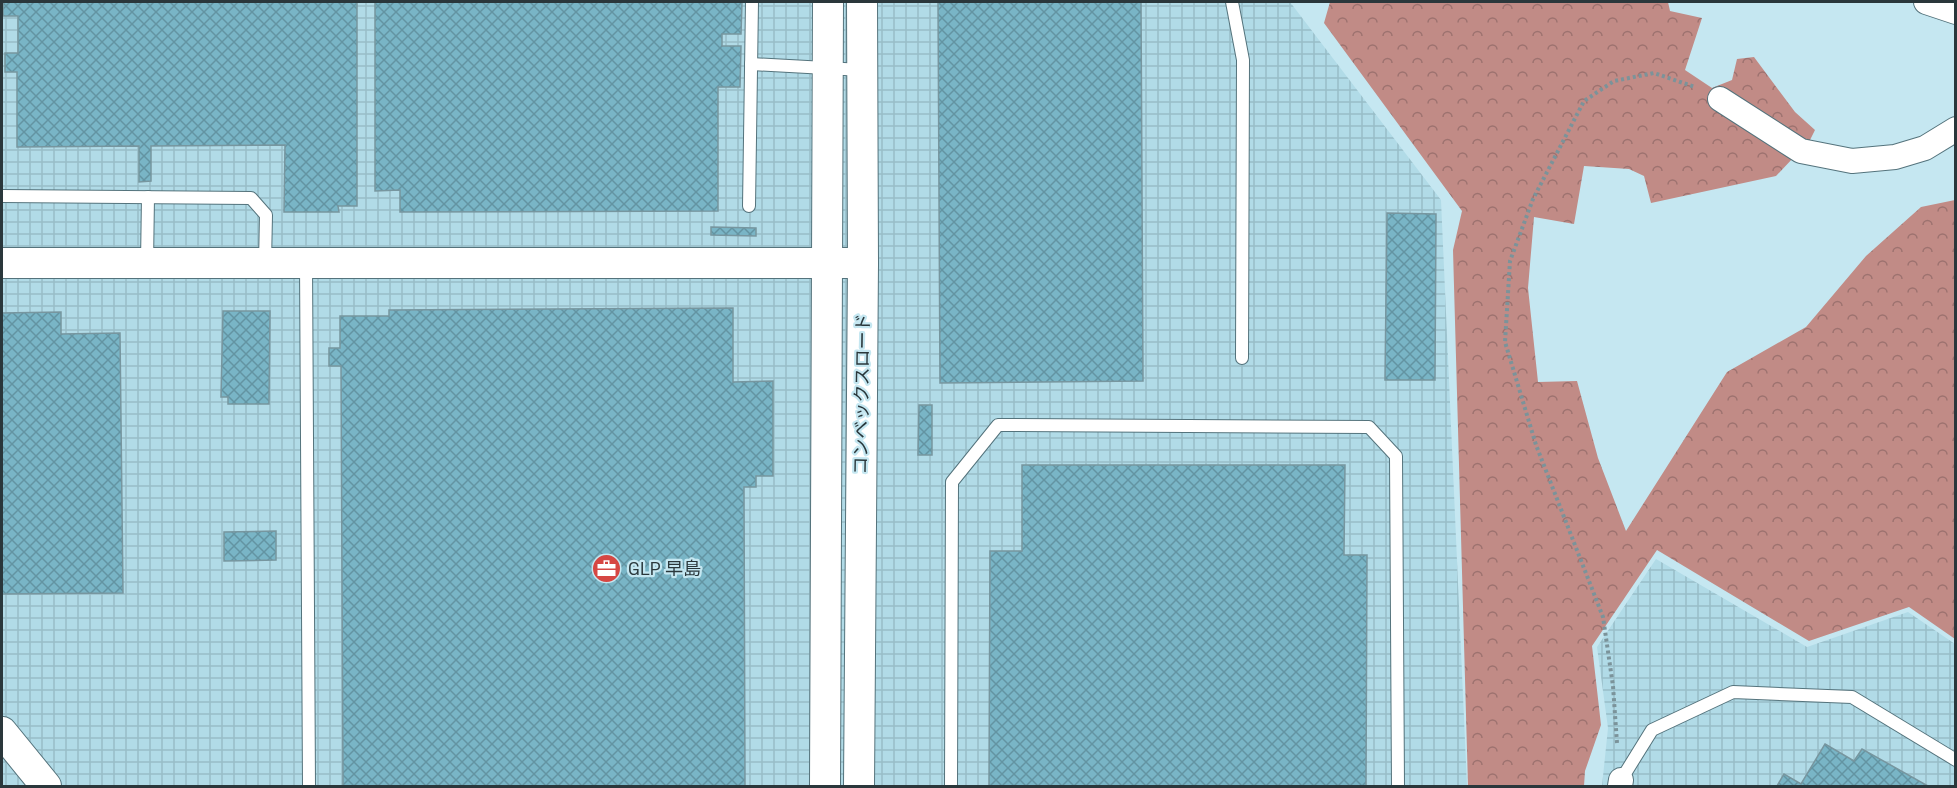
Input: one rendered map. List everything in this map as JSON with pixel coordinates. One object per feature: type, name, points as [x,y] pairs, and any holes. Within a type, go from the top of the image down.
[{"type":"street","name":"コンベックスロード","points":[[825,786],[828,2]]},
{"type":"street","name":"コンベックスロード","points":[[859,786],[863,263],[862,2]]},
{"type":"street","points":[[1926,2],[1956,12]]},
{"type":"street","points":[[1720,99],[1801,151],[1852,161],[1895,157],[1925,148],[1956,129]]},
{"type":"street","points":[[2,263],[863,263]]},
{"type":"street","points":[[2,732],[46,786]]},
{"type":"lane","points":[[750,206],[752,2]]},
{"type":"lane","points":[[1232,2],[1243,60],[1242,358]]},
{"type":"lane","points":[[751,64],[862,70]]},
{"type":"lane","points":[[2,196],[251,198],[266,215],[265,263]]},
{"type":"lane","points":[[147,263],[148,197]]},
{"type":"lane","points":[[306,263],[309,786]]},
{"type":"lane","points":[[951,786],[952,482],[998,425],[1369,427],[1396,456],[1398,786]]},
{"type":"lane","points":[[1620,783],[1652,730],[1733,692],[1852,697],[1956,760]]},
{"type":"path","points":[[1620,783],[1612,686],[1603,617],[1536,445],[1505,342],[1510,261],[1533,198],[1584,101],[1614,81],[1654,73],[1689,84],[1720,99]]},
{"type":"shaded area","points":[[2,2],[1290,2],[1441,200],[1467,786],[2,786]]},
{"type":"shaded area","points":[[1656,559],[1807,647],[1908,612],[1955,644],[1955,786],[1602,786],[1608,728],[1597,647]]},
{"type":"green space","points":[[1330,2],[1668,2],[1670,11],[1702,18],[1685,70],[1712,88],[1732,80],[1737,59],[1754,57],[1795,112],[1815,130],[1810,140],[1776,176],[1651,203],[1644,176],[1629,169],[1584,166],[1574,224],[1534,217],[1528,288],[1538,382],[1577,381],[1598,458],[1626,531],[1727,372],[1806,327],[1866,256],[1921,207],[1955,200],[1955,639],[1909,607],[1809,641],[1657,550],[1592,646],[1601,725],[1585,771],[1584,786],[1468,786],[1453,250],[1462,211],[1324,23]]},
{"type":"building","points":[[3,2],[357,2],[357,206],[338,206],[339,212],[284,212],[285,145],[151,146],[151,181],[139,182],[139,146],[17,147],[17,72],[5,72],[5,53],[18,53],[18,16],[3,16]]},
{"type":"building","points":[[375,2],[742,2],[741,34],[722,34],[722,46],[741,46],[740,87],[718,87],[718,211],[400,212],[400,190],[375,191]]},
{"type":"building","points":[[938,2],[1141,2],[1143,381],[940,383]]},
{"type":"building","points":[[1387,213],[1436,214],[1435,380],[1385,380]]},
{"type":"building","points":[[711,227],[756,228],[756,236],[711,235]]},
{"type":"building","points":[[733,308],[733,382],[773,381],[773,476],[756,476],[756,487],[744,487],[745,786],[343,786],[341,366],[329,366],[329,348],[340,348],[340,316],[389,316],[389,310]]},
{"type":"building","points":[[223,311],[270,311],[269,404],[228,404],[228,397],[221,397]]},
{"type":"building","points":[[61,312],[61,334],[120,333],[123,593],[2,594],[2,313]]},
{"type":"building","points":[[919,405],[932,405],[932,455],[918,455]]},
{"type":"building","points":[[1022,465],[1345,465],[1344,555],[1367,555],[1366,786],[989,786],[990,551],[1022,551]]},
{"type":"building","points":[[276,531],[276,560],[224,561],[224,532]]},
{"type":"building","points":[[1825,744],[1854,761],[1862,749],[1928,786],[1777,786],[1784,774],[1801,784]]},
{"type":"place","name":"GLP 早島","points":[[607,569]]}]
